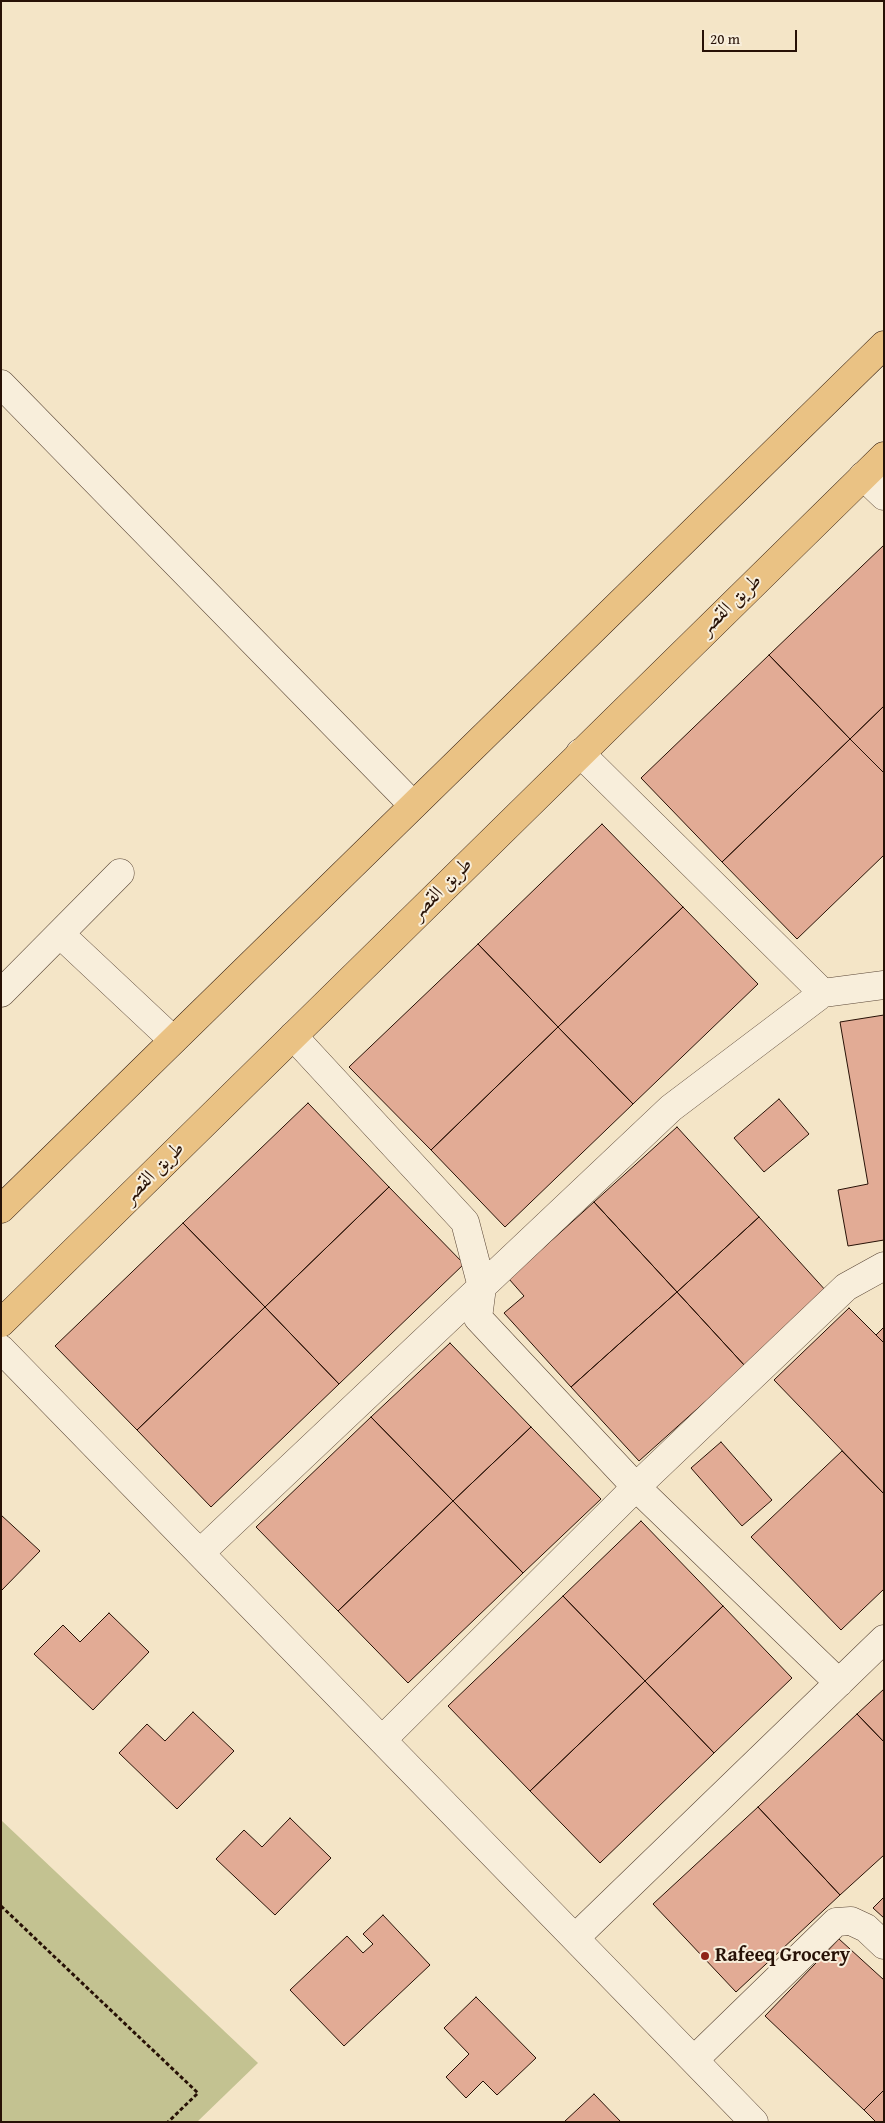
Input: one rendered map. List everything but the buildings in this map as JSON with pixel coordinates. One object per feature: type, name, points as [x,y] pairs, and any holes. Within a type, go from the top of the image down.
[{"type":"main road","points":[[1,1209],[884,345]]},
{"type":"main road","name":"طريق القصر","points":[[1,1323],[884,456]]},
{"type":"street","points":[[1,384],[413,805]]},
{"type":"street","points":[[863,476],[884,496]]},
{"type":"street","points":[[580,753],[823,994]]},
{"type":"street","points":[[1,993],[120,873]]},
{"type":"street","points":[[60,934],[173,1040]]},
{"type":"street","points":[[200,1553],[671,1108],[823,994],[884,985]]},
{"type":"street","points":[[293,1036],[465,1222],[482,1287],[478,1318],[636,1487],[839,1683]]},
{"type":"street","points":[[382,1740],[636,1487],[846,1287],[884,1266]]},
{"type":"street","points":[[1,1349],[754,2122]]},
{"type":"street","points":[[575,1938],[884,1639]]},
{"type":"street","points":[[694,2060],[836,1922],[851,1921],[866,1928],[884,1945]]},
{"type":"path","points":[[1,1906],[198,2093],[168,2122]]},
{"type":"shaded area","points":[[1,1820],[258,2063],[197,2122],[1,2122]]},
{"type":"place","name":"Rafeeq Grocery","points":[[705,1956]]}]
